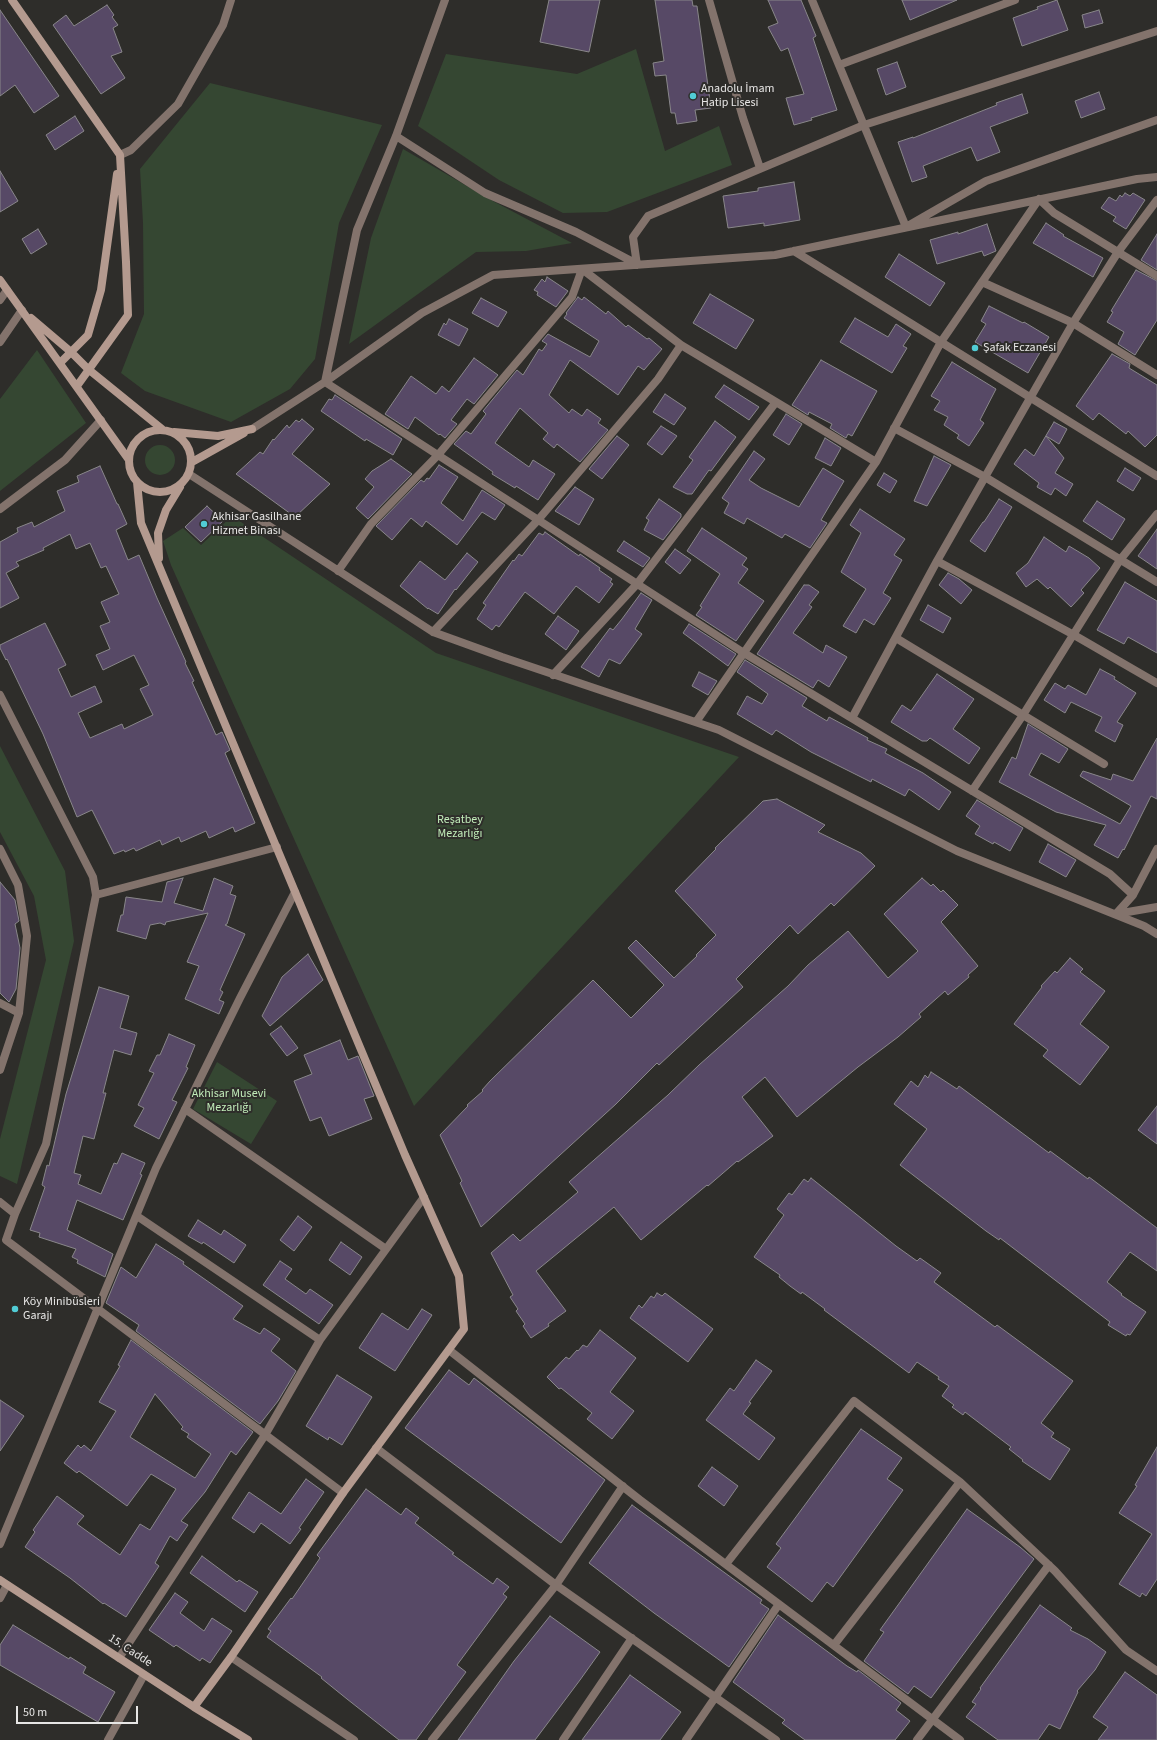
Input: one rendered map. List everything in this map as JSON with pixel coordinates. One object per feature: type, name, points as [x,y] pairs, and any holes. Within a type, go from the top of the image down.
[{"type":"street","points":[[12,0],[120,155],[128,315],[76,386]]},
{"type":"street","points":[[120,155],[131,150],[178,104],[223,25],[231,0]]},
{"type":"street","points":[[325,382],[357,230],[396,136],[445,0]]},
{"type":"street","points":[[709,0],[743,118],[760,168]]},
{"type":"street","points":[[812,0],[906,227]]},
{"type":"street","points":[[839,65],[1015,0]]},
{"type":"street","points":[[637,265],[634,237],[648,216],[760,168],[864,126],[1157,30]]},
{"type":"street","points":[[906,227],[986,181],[1157,120]]},
{"type":"street","points":[[396,136],[485,193],[576,232],[637,265]]},
{"type":"street","points":[[60,363],[88,335],[101,290],[120,155]]},
{"type":"street","points":[[192,462],[252,429],[325,382],[422,313],[493,275],[775,255],[1137,178],[1157,177]]},
{"type":"street","points":[[1039,199],[1054,213],[1157,276]]},
{"type":"street","points":[[696,722],[876,462],[941,342],[1039,199]]},
{"type":"street","points":[[852,718],[937,561],[1073,323],[1118,252],[1157,200]]},
{"type":"street","points":[[794,251],[1157,476]]},
{"type":"street","points":[[582,268],[681,345],[876,462]]},
{"type":"street","points":[[338,571],[370,524],[438,455],[572,297],[582,268]]},
{"type":"street","points":[[0,280],[102,420],[129,460]]},
{"type":"street","points":[[982,282],[1073,323],[1157,375]]},
{"type":"street","points":[[0,300],[7,290]]},
{"type":"street","points":[[22,310],[71,352],[88,369],[162,429]]},
{"type":"street","points":[[0,342],[22,310]]},
{"type":"street","points":[[433,632],[538,520],[658,379],[681,345]]},
{"type":"street","points":[[325,382],[744,653],[1110,874],[1133,895]]},
{"type":"street","points":[[553,674],[637,584],[776,402]]},
{"type":"street","points":[[0,509],[65,460],[102,420]]},
{"type":"street","points":[[894,428],[986,477],[1157,582]]},
{"type":"street","points":[[182,484],[171,490],[159,492],[147,490],[137,482],[131,472],[129,460],[132,448],[139,438],[150,431],[162,429],[174,432],[218,436],[252,429]]},
{"type":"street","points":[[159,565],[158,533],[166,510],[189,474],[192,462],[190,450],[184,440],[174,432]]},
{"type":"street","points":[[189,474],[433,632],[719,730],[956,851],[1116,914],[1144,926],[1157,934]]},
{"type":"street","points":[[137,482],[142,523],[159,565],[295,892],[459,1276],[464,1329],[343,1493],[231,1657],[194,1707]]},
{"type":"street","points":[[972,791],[1023,715],[1120,560],[1157,514]]},
{"type":"street","points":[[937,561],[1074,635],[1157,683]]},
{"type":"street","points":[[896,638],[1104,764]]},
{"type":"street","points":[[0,695],[93,877],[96,895],[46,1144],[15,1214],[6,1240],[343,1493]]},
{"type":"street","points":[[96,895],[277,847]]},
{"type":"street","points":[[0,849],[18,885],[27,936],[19,1013],[0,1070]]},
{"type":"street","points":[[1116,914],[1133,895],[1157,849]]},
{"type":"street","points":[[0,1544],[156,1168],[240,998],[295,892]]},
{"type":"street","points":[[1116,914],[1157,907]]},
{"type":"street","points":[[0,1003],[19,1013]]},
{"type":"street","points":[[185,1109],[386,1249]]},
{"type":"street","points":[[119,1658],[265,1435],[320,1340],[424,1197]]},
{"type":"street","points":[[0,1202],[15,1214]]},
{"type":"street","points":[[137,1216],[320,1340]]},
{"type":"street","points":[[449,1350],[623,1486],[960,1740]]},
{"type":"street","points":[[726,1564],[854,1401],[960,1482],[1049,1565],[1126,1650],[1157,1671]]},
{"type":"street","points":[[376,1448],[556,1585],[716,1696],[776,1740]]},
{"type":"street","points":[[834,1645],[960,1482]]},
{"type":"street","points":[[432,1740],[556,1585],[623,1486]]},
{"type":"street","points":[[917,1740],[1049,1565]]},
{"type":"street","points":[[0,1598],[3,1582]]},
{"type":"street","name":"15. Cadde","points":[[3,1582],[144,1675],[248,1740]]},
{"type":"street","points":[[686,1740],[780,1604]]},
{"type":"street","points":[[562,1740],[632,1638]]},
{"type":"street","points":[[231,1657],[354,1740]]},
{"type":"street","points":[[108,1740],[144,1675]]},
{"type":"green space","points":[[636,49],[665,151],[719,126],[732,165],[607,212],[563,213],[499,180],[418,126],[446,54],[577,74]]},
{"type":"green space","points":[[210,83],[382,125],[339,223],[315,359],[290,389],[231,422],[145,391],[121,373],[144,314],[143,223],[140,169]]},
{"type":"green space","points":[[403,149],[491,200],[572,243],[526,251],[476,252],[349,344],[371,238]]},
{"type":"green space","points":[[37,350],[86,423],[0,491],[0,399]]},
{"type":"green space","points":[[160,445],[171,449],[175,460],[171,471],[160,475],[149,471],[145,460],[149,449]]},
{"type":"green space","name":"Reşatbey Mezarlığı","points":[[232,516],[436,653],[739,757],[414,1106],[171,565],[163,541],[183,528],[201,545]]},
{"type":"green space","points":[[0,746],[65,871],[74,941],[17,1184],[0,1176],[0,1139],[46,960],[34,896],[0,832]]},
{"type":"green space","name":"Akhisar Musevi Mezarlığı","points":[[217,1062],[277,1101],[251,1144],[193,1109]]},
{"type":"building","points":[[549,0],[600,0],[589,52],[540,42]]},
{"type":"building","points":[[655,0],[692,0],[693,6],[697,6],[711,108],[695,110],[697,121],[677,124],[675,113],[671,113],[666,75],[655,76],[653,63],[664,61]]},
{"type":"building","points":[[768,0],[801,0],[816,36],[813,38],[837,110],[811,118],[812,120],[794,125],[786,98],[804,94],[788,48],[781,51],[768,27],[778,23]]},
{"type":"building","points":[[902,0],[957,0],[910,20]]},
{"type":"building","points":[[1057,0],[1068,30],[1022,46],[1013,18]]},
{"type":"building","points":[[107,5],[114,15],[112,17],[118,25],[113,28],[122,52],[111,56],[125,78],[101,94],[53,25],[66,15],[74,26]]},
{"type":"building","points":[[0,10],[59,96],[34,113],[15,85],[0,96]]},
{"type":"building","points":[[1099,10],[1103,23],[1085,28],[1082,15]]},
{"type":"building","points":[[897,62],[906,87],[886,95],[877,69]]},
{"type":"building","points":[[1099,92],[1105,109],[1081,118],[1075,101]]},
{"type":"building","points":[[1022,94],[1028,113],[990,127],[1000,152],[977,161],[971,147],[923,166],[927,177],[912,182],[898,142],[913,138],[997,105],[996,103]]},
{"type":"building","points":[[75,116],[84,131],[55,150],[46,135]]},
{"type":"building","points":[[0,171],[18,201],[0,212]]},
{"type":"building","points":[[794,182],[800,220],[764,226],[764,223],[728,228],[723,196],[758,191],[758,188]]},
{"type":"building","points":[[1125,193],[1130,196],[1133,193],[1145,200],[1126,229],[1113,221],[1116,217],[1101,208],[1109,197],[1116,201],[1120,195],[1122,197]]},
{"type":"building","points":[[1046,223],[1064,235],[1063,236],[1103,258],[1093,277],[1033,243]]},
{"type":"building","points":[[987,224],[996,251],[984,256],[982,251],[937,264],[930,240],[958,232],[958,234]]},
{"type":"building","points":[[38,229],[47,244],[31,254],[22,239]]},
{"type":"building","points":[[1157,234],[1157,270],[1141,260]]},
{"type":"building","points":[[899,254],[945,283],[930,306],[885,277]]},
{"type":"building","points":[[1136,270],[1157,281],[1157,320],[1135,355],[1118,344],[1124,332],[1107,322],[1113,312],[1111,311]]},
{"type":"building","points":[[547,277],[568,291],[556,307],[537,295],[538,292],[534,290],[542,279],[545,282]]},
{"type":"building","points":[[710,294],[754,320],[736,349],[693,323]]},
{"type":"building","points":[[578,297],[582,300],[584,297],[606,314],[608,311],[626,327],[628,325],[647,339],[649,338],[662,349],[644,370],[638,366],[618,395],[570,360],[549,395],[569,413],[572,409],[582,416],[587,409],[601,419],[598,423],[608,430],[580,462],[557,444],[554,448],[543,439],[548,433],[520,408],[495,443],[529,467],[533,460],[555,474],[538,500],[516,486],[515,488],[492,474],[493,472],[454,444],[466,431],[471,434],[486,414],[483,411],[517,370],[523,375],[539,349],[542,351],[547,344],[542,341],[548,334],[590,357],[599,341],[564,318]]},
{"type":"building","points":[[481,298],[507,312],[498,327],[472,313]]},
{"type":"building","points":[[989,306],[1023,323],[1024,322],[1049,337],[1028,373],[975,342],[986,324],[981,321]]},
{"type":"building","points":[[855,318],[888,337],[896,324],[911,334],[903,346],[907,348],[892,373],[840,342]]},
{"type":"building","points":[[449,319],[468,329],[459,346],[438,335],[444,323],[446,325]]},
{"type":"building","points":[[1112,354],[1130,364],[1129,368],[1157,385],[1157,435],[1145,447],[1128,431],[1126,434],[1099,413],[1093,420],[1076,406]]},
{"type":"building","points":[[474,358],[498,375],[474,404],[467,399],[451,420],[457,424],[445,438],[415,417],[408,429],[385,414],[411,376],[436,394],[442,386],[449,392]]},
{"type":"building","points":[[821,360],[877,391],[852,436],[848,434],[846,438],[830,428],[832,424],[809,412],[808,415],[792,405]]},
{"type":"building","points":[[952,362],[996,389],[980,420],[984,423],[969,446],[957,438],[959,435],[944,425],[948,417],[934,410],[940,401],[931,396]]},
{"type":"building","points":[[724,385],[759,407],[749,420],[715,397]]},
{"type":"building","points":[[665,394],[686,408],[674,425],[653,412]]},
{"type":"building","points":[[335,395],[402,439],[393,455],[366,439],[365,441],[321,411],[329,399],[332,400]]},
{"type":"building","points":[[786,414],[802,424],[789,445],[773,435]]},
{"type":"building","points":[[302,419],[314,429],[292,454],[330,484],[295,517],[236,474],[260,452],[263,454],[273,439],[274,440],[287,425],[289,428],[296,420],[299,422]]},
{"type":"building","points":[[715,421],[736,437],[711,471],[709,470],[692,494],[687,494],[673,487],[693,460],[689,457]]},
{"type":"building","points":[[1054,422],[1067,429],[1059,444],[1046,436],[1064,458],[1055,473],[1073,484],[1066,496],[1055,488],[1051,495],[1037,487],[1039,483],[1014,464],[1025,449],[1034,456]]},
{"type":"building","points":[[661,426],[677,436],[662,455],[647,444]]},
{"type":"building","points":[[617,436],[629,445],[602,479],[589,469]]},
{"type":"building","points":[[825,438],[841,448],[831,466],[815,458]]},
{"type":"building","points":[[754,451],[765,459],[749,480],[761,488],[799,507],[823,468],[844,481],[821,520],[827,523],[810,548],[785,534],[782,538],[747,518],[744,524],[724,513],[729,503],[722,498]]},
{"type":"building","points":[[934,456],[951,465],[927,506],[914,501]]},
{"type":"building","points":[[391,459],[412,474],[368,519],[356,508],[374,487],[365,479],[372,471]]},
{"type":"building","points":[[439,465],[458,477],[441,503],[463,521],[482,490],[505,505],[495,520],[482,512],[457,545],[426,521],[422,527],[411,518],[392,540],[376,526],[421,480],[424,482],[427,478],[429,479]]},
{"type":"building","points":[[100,466],[127,524],[116,530],[128,560],[139,555],[194,681],[192,682],[216,735],[222,732],[230,750],[225,753],[255,823],[235,832],[233,827],[209,838],[206,831],[181,842],[179,837],[162,845],[160,840],[136,851],[134,848],[125,852],[124,850],[114,854],[92,810],[77,817],[43,734],[7,659],[6,660],[0,648],[0,645],[45,623],[66,665],[58,669],[71,697],[95,686],[102,702],[78,713],[90,738],[122,724],[124,729],[153,715],[140,689],[149,685],[134,655],[103,670],[96,655],[110,649],[100,626],[110,622],[101,602],[119,594],[106,566],[101,568],[90,543],[76,549],[70,534],[43,548],[44,550],[16,562],[19,566],[6,573],[19,598],[0,608],[0,542],[18,532],[17,528],[32,522],[34,527],[65,511],[57,491],[79,482],[77,476]]},
{"type":"building","points":[[1125,468],[1141,478],[1133,491],[1117,481]]},
{"type":"building","points":[[884,473],[897,481],[890,493],[877,485]]},
{"type":"building","points":[[575,487],[594,499],[579,525],[555,511]]},
{"type":"building","points":[[659,499],[681,514],[681,517],[663,540],[644,530],[649,520],[646,518]]},
{"type":"building","points":[[999,499],[1012,507],[985,552],[970,541]]},
{"type":"building","points":[[1097,501],[1125,519],[1112,540],[1083,521]]},
{"type":"building","name":"Akhisar Gasilhane Hizmet Binası","points":[[207,506],[223,521],[201,542],[185,527]]},
{"type":"building","points":[[860,509],[905,539],[894,555],[902,560],[883,593],[891,598],[874,625],[864,619],[856,633],[843,626],[866,589],[841,572],[861,533],[850,525]]},
{"type":"building","points":[[702,528],[747,558],[742,565],[748,569],[738,583],[764,601],[736,641],[696,615],[720,574],[687,551]]},
{"type":"building","points":[[1157,529],[1157,569],[1138,556]]},
{"type":"building","points":[[545,532],[579,556],[580,554],[600,568],[599,570],[612,579],[610,582],[613,584],[599,603],[576,586],[554,614],[525,592],[499,627],[496,625],[492,630],[477,619],[486,605],[483,603],[513,560],[514,561],[519,554],[522,556],[539,533],[543,535]]},
{"type":"building","points":[[1044,537],[1066,552],[1069,546],[1089,558],[1100,568],[1081,590],[1084,593],[1071,607],[1050,587],[1048,589],[1037,579],[1026,587],[1016,573],[1028,563]]},
{"type":"building","points":[[624,541],[650,558],[643,567],[617,551]]},
{"type":"building","points":[[675,549],[691,560],[680,574],[665,562]]},
{"type":"building","points":[[467,553],[478,562],[456,590],[455,589],[438,614],[428,609],[400,586],[420,561],[445,580]]},
{"type":"building","points":[[948,573],[959,579],[972,590],[961,604],[939,585]]},
{"type":"building","points":[[1125,582],[1157,601],[1157,653],[1128,637],[1124,644],[1097,630]]},
{"type":"building","points":[[804,585],[809,585],[819,592],[809,605],[812,607],[793,633],[823,653],[826,645],[847,657],[829,687],[818,680],[813,688],[757,654]]},
{"type":"building","points":[[641,593],[652,600],[635,629],[642,634],[620,664],[609,659],[599,677],[581,667],[610,628],[613,630]]},
{"type":"building","points":[[928,605],[951,618],[943,633],[920,620]]},
{"type":"building","points":[[558,616],[579,631],[566,650],[545,634]]},
{"type":"building","points":[[689,624],[736,654],[728,666],[683,633]]},
{"type":"building","points":[[745,660],[807,698],[802,706],[827,721],[829,717],[868,738],[867,740],[887,749],[885,753],[923,773],[951,792],[939,810],[909,789],[905,796],[872,779],[871,782],[811,752],[776,730],[772,735],[737,714],[747,696],[762,704],[768,694],[737,672]]},
{"type":"building","points":[[1100,669],[1115,677],[1114,679],[1136,693],[1117,722],[1123,725],[1115,742],[1095,731],[1102,717],[1071,702],[1065,713],[1044,700],[1055,683],[1065,689],[1068,685],[1086,695]]},
{"type":"building","points":[[699,672],[717,681],[708,695],[692,686]]},
{"type":"building","points":[[937,674],[974,699],[953,729],[980,748],[969,764],[930,738],[927,741],[922,741],[891,722],[902,705],[911,711]]},
{"type":"building","points":[[1028,724],[1068,749],[1059,763],[1041,753],[1029,775],[1120,824],[1131,806],[1080,776],[1083,771],[1111,780],[1113,774],[1133,781],[1157,738],[1157,799],[1151,796],[1124,850],[1123,849],[1118,858],[1094,845],[1106,825],[1056,812],[999,782],[1012,757],[1016,759]]},
{"type":"building","points":[[777,799],[825,825],[818,832],[861,853],[875,866],[834,906],[831,903],[798,934],[790,925],[736,979],[743,987],[659,1065],[657,1063],[616,1104],[481,1227],[460,1183],[462,1181],[440,1135],[468,1106],[467,1105],[483,1091],[482,1090],[490,1081],[593,980],[631,1018],[664,985],[628,948],[636,940],[674,978],[697,956],[696,955],[716,935],[675,891],[716,849],[715,848],[763,801]]},
{"type":"building","points":[[977,800],[1023,828],[1010,851],[975,834],[980,826],[966,816]]},
{"type":"building","points":[[1048,844],[1076,860],[1066,877],[1039,862]]},
{"type":"building","points":[[183,878],[174,903],[203,911],[214,878],[233,886],[230,894],[236,896],[227,924],[225,925],[245,934],[220,990],[223,992],[219,1000],[224,1002],[219,1014],[185,999],[199,966],[187,962],[208,913],[166,922],[165,925],[160,923],[150,925],[146,939],[117,931],[121,915],[123,915],[126,897],[162,902],[167,882]]},
{"type":"building","points":[[922,878],[931,886],[933,884],[941,892],[943,890],[958,905],[941,922],[978,966],[968,975],[969,977],[948,995],[945,991],[919,1014],[921,1017],[898,1037],[858,1067],[797,1117],[765,1077],[742,1097],[773,1136],[738,1162],[737,1161],[641,1240],[614,1207],[536,1271],[566,1311],[548,1324],[549,1326],[531,1338],[523,1326],[525,1324],[516,1311],[518,1309],[510,1297],[513,1295],[491,1253],[513,1234],[520,1241],[578,1192],[569,1182],[668,1095],[699,1065],[788,986],[808,965],[848,931],[888,978],[918,951],[884,914]]},
{"type":"building","points":[[0,882],[15,900],[19,921],[15,924],[20,948],[16,989],[9,1002],[0,993]]},
{"type":"building","points":[[308,954],[323,980],[270,1026],[262,1016],[282,977]]},
{"type":"building","points":[[1070,958],[1083,969],[1080,972],[1105,991],[1080,1024],[1109,1047],[1080,1085],[1043,1056],[1048,1050],[1014,1024],[1042,987],[1041,986],[1055,971],[1057,973]]},
{"type":"building","points":[[99,987],[129,996],[120,1028],[137,1033],[131,1055],[114,1050],[103,1093],[106,1093],[94,1139],[83,1136],[74,1173],[81,1175],[78,1184],[101,1194],[114,1163],[117,1164],[122,1153],[145,1163],[140,1174],[142,1175],[123,1220],[77,1200],[67,1230],[113,1254],[105,1277],[77,1263],[78,1260],[72,1257],[76,1249],[39,1237],[40,1233],[30,1230],[45,1187],[42,1185],[47,1165],[49,1166],[66,1094]]},
{"type":"building","points":[[281,1026],[298,1048],[287,1056],[270,1034]]},
{"type":"building","points":[[169,1034],[195,1045],[186,1067],[188,1068],[172,1100],[177,1102],[159,1139],[134,1126],[144,1108],[138,1105],[154,1073],[149,1071],[157,1055],[160,1055]]},
{"type":"building","points":[[340,1040],[348,1060],[358,1056],[374,1096],[364,1099],[372,1119],[329,1136],[321,1117],[310,1121],[294,1081],[312,1074],[304,1055]]},
{"type":"building","points":[[931,1072],[957,1089],[959,1086],[1049,1153],[1050,1151],[1088,1179],[1089,1177],[1157,1228],[1157,1271],[1130,1252],[1107,1282],[1122,1294],[1121,1295],[1146,1312],[1130,1335],[1127,1334],[1126,1336],[1108,1325],[1110,1322],[1000,1238],[999,1240],[986,1231],[900,1165],[927,1129],[894,1104],[911,1081],[918,1087],[925,1075],[928,1078]]},
{"type":"building","points":[[1157,1106],[1157,1144],[1138,1130]]},
{"type":"building","points":[[811,1178],[896,1246],[917,1261],[920,1258],[941,1273],[934,1282],[995,1327],[997,1325],[1073,1381],[1041,1423],[1054,1433],[1051,1437],[1070,1449],[1050,1480],[1022,1461],[1023,1460],[1009,1449],[1011,1447],[965,1412],[963,1415],[952,1407],[954,1405],[942,1396],[949,1386],[938,1379],[939,1377],[917,1362],[909,1373],[802,1292],[801,1294],[790,1286],[779,1277],[780,1275],[754,1257],[784,1215],[777,1209],[789,1193],[792,1195],[804,1179],[808,1182]]},
{"type":"building","points":[[298,1216],[312,1227],[294,1251],[280,1240]]},
{"type":"building","points":[[198,1220],[221,1235],[224,1230],[246,1245],[234,1263],[203,1242],[202,1244],[188,1236]]},
{"type":"building","points":[[341,1242],[362,1257],[350,1275],[329,1260]]},
{"type":"building","points":[[156,1244],[184,1262],[183,1264],[243,1306],[233,1319],[260,1334],[264,1328],[280,1339],[271,1351],[296,1371],[278,1401],[260,1424],[136,1331],[139,1325],[106,1303],[121,1267],[136,1278]]},
{"type":"building","points":[[280,1261],[292,1269],[285,1279],[306,1294],[310,1289],[333,1305],[319,1324],[263,1285]]},
{"type":"building","points":[[657,1293],[662,1296],[665,1293],[713,1329],[688,1362],[630,1318],[639,1305],[642,1308],[651,1296],[654,1298]]},
{"type":"building","points":[[422,1309],[432,1315],[395,1371],[359,1348],[382,1313],[408,1330]]},
{"type":"building","points":[[600,1330],[636,1358],[610,1392],[634,1411],[612,1439],[587,1419],[592,1413],[561,1388],[559,1389],[547,1377],[566,1357],[569,1359],[583,1345],[587,1347]]},
{"type":"building","points":[[131,1340],[253,1432],[236,1455],[231,1451],[205,1492],[181,1521],[188,1525],[177,1541],[170,1536],[155,1563],[159,1566],[126,1617],[104,1603],[103,1604],[70,1578],[25,1547],[35,1532],[33,1530],[57,1496],[84,1516],[77,1524],[120,1555],[140,1524],[150,1530],[176,1489],[151,1474],[127,1506],[79,1471],[77,1473],[64,1463],[78,1445],[81,1448],[84,1445],[91,1451],[116,1411],[99,1402],[120,1366],[118,1365]],"holes":[[[155,1394],[183,1427],[181,1429],[189,1434],[187,1437],[211,1454],[195,1478],[130,1437]]]},
{"type":"building","points":[[756,1360],[772,1371],[749,1402],[751,1403],[743,1414],[775,1438],[759,1460],[706,1420],[730,1388],[734,1391]]},
{"type":"building","points":[[449,1370],[469,1385],[474,1378],[605,1480],[561,1543],[405,1428]]},
{"type":"building","points":[[337,1375],[372,1397],[342,1445],[329,1437],[328,1440],[306,1426]]},
{"type":"building","points":[[0,1400],[24,1416],[0,1451]]},
{"type":"building","points":[[861,1429],[902,1458],[887,1479],[903,1490],[833,1587],[827,1582],[812,1602],[767,1567],[781,1548],[776,1544]]},
{"type":"building","points":[[1157,1447],[1157,1579],[1146,1596],[1142,1593],[1140,1597],[1119,1584],[1152,1534],[1119,1513],[1137,1486],[1135,1485]]},
{"type":"building","points":[[712,1467],[738,1486],[724,1506],[698,1486]]},
{"type":"building","points":[[306,1479],[324,1492],[299,1528],[301,1529],[290,1544],[261,1523],[254,1533],[232,1518],[249,1492],[281,1514]]},
{"type":"building","points":[[366,1489],[401,1515],[406,1508],[419,1518],[415,1523],[454,1553],[452,1554],[493,1584],[497,1578],[509,1587],[503,1594],[507,1597],[457,1665],[466,1672],[416,1740],[399,1740],[321,1678],[322,1677],[267,1637],[271,1631],[268,1629],[291,1598],[292,1599],[320,1558],[317,1555]]},
{"type":"building","points":[[632,1505],[762,1600],[760,1603],[769,1609],[729,1667],[654,1613],[589,1563]]},
{"type":"building","points":[[967,1509],[1020,1547],[1034,1559],[931,1698],[914,1686],[908,1694],[864,1661],[884,1632],[880,1630]]},
{"type":"building","points":[[202,1556],[237,1582],[239,1580],[258,1592],[245,1612],[190,1573]]},
{"type":"building","points":[[175,1593],[188,1602],[180,1613],[204,1631],[212,1618],[232,1631],[210,1663],[202,1658],[200,1661],[176,1645],[174,1647],[149,1630]]},
{"type":"building","points":[[1040,1605],[1072,1628],[1070,1630],[1088,1639],[1106,1652],[1095,1670],[1077,1691],[1078,1692],[1060,1729],[1049,1724],[1038,1740],[998,1740],[966,1717],[976,1704],[972,1702],[981,1689],[980,1688]]},
{"type":"building","points":[[778,1615],[847,1666],[857,1672],[858,1670],[901,1703],[896,1710],[910,1721],[895,1740],[805,1740],[782,1723],[785,1720],[733,1682]]},
{"type":"building","points":[[550,1616],[600,1652],[580,1680],[535,1740],[458,1740],[514,1661]]},
{"type":"building","points":[[13,1625],[69,1659],[70,1657],[86,1667],[83,1673],[115,1692],[98,1722],[0,1665],[0,1645]]},
{"type":"building","points":[[1125,1672],[1157,1695],[1157,1740],[1098,1740],[1108,1727],[1093,1717]]},
{"type":"building","points":[[630,1675],[681,1712],[660,1740],[582,1740]]},
{"type":"place","name":"Anadolu İmam Hatip Lisesi","points":[[693,96]]},
{"type":"place","name":"Şafak Eczanesi","points":[[975,348]]},
{"type":"place","name":"Akhisar Gasilhane Hizmet Binası","points":[[204,524]]},
{"type":"place","name":"Köy Minibüsleri Garajı","points":[[15,1309]]}]
